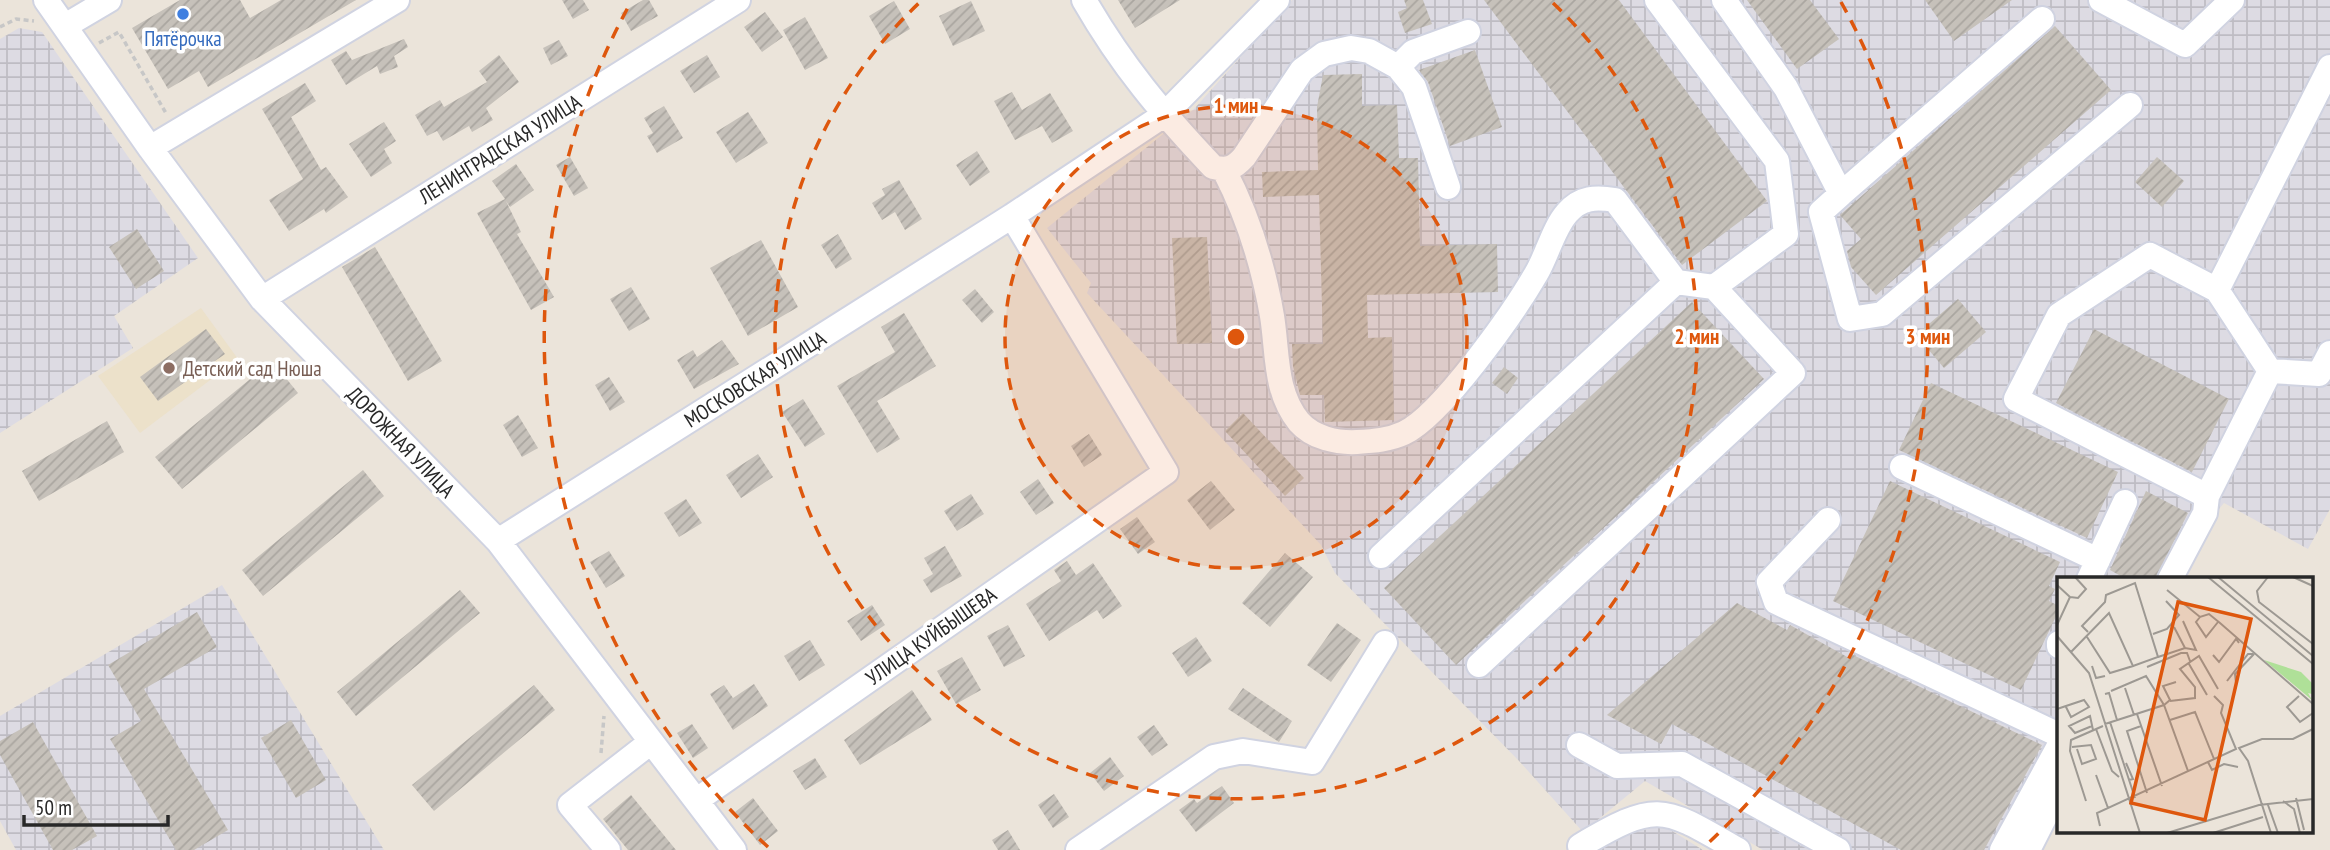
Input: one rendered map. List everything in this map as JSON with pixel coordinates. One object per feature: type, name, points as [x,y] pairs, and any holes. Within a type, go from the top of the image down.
[{"type":"street","name":"ДОРОЖНАЯ УЛИЦА","points":[[46,0],[150,148],[262,299],[498,541],[734,850]]},
{"type":"street","points":[[65,26],[109,0]]},
{"type":"street","points":[[150,148],[397,0]]},
{"type":"street","name":"ЛЕНИНГРАДСКАЯ УЛИЦА","points":[[262,299],[738,0]]},
{"type":"street","points":[[1084,0],[1116,54],[1164,116],[1213,167],[1224,170],[1234,167],[1244,157],[1303,70],[1324,54],[1351,48],[1369,51],[1398,67],[1414,87],[1448,187]]},
{"type":"street","name":"МОСКОВСКАЯ УЛИЦА","points":[[498,541],[1012,216],[1164,116],[1277,0]]},
{"type":"street","points":[[1657,0],[1777,161],[1786,234],[1714,288]]},
{"type":"street","points":[[1724,0],[1786,88],[1841,194]]},
{"type":"street","points":[[2101,0],[2185,45],[2232,0]]},
{"type":"street","points":[[2042,19],[1821,212],[1850,319],[1882,314],[2130,105]]},
{"type":"street","points":[[1398,67],[1413,52],[1468,32]]},
{"type":"street","points":[[2217,290],[2330,67]]},
{"type":"street","points":[[1224,170],[1244,208],[1260,259],[1284,400],[1300,424],[1317,436],[1346,442],[1379,441],[1406,432],[1432,410],[1497,336],[1536,273],[1566,214],[1581,201],[1597,197],[1615,200],[1676,282],[1714,288],[1793,373],[1479,665]]},
{"type":"street","name":"УЛИЦА КУЙБЫШЕВА","points":[[697,800],[1166,472],[1012,216]]},
{"type":"street","points":[[2207,496],[2017,399],[2059,314],[2150,256],[2217,290],[2270,371]]},
{"type":"street","points":[[1381,556],[1676,282]]},
{"type":"street","points":[[2270,371],[2319,374],[2330,353]]},
{"type":"street","points":[[2171,577],[2205,513],[2207,496],[2270,371]]},
{"type":"street","points":[[1902,467],[2094,569],[2125,502]]},
{"type":"street","points":[[1828,520],[1769,582],[1776,602],[2057,734]]},
{"type":"street","points":[[1079,850],[1214,757],[1243,751],[1312,762],[1385,643]]},
{"type":"street","points":[[608,850],[570,805],[650,742]]},
{"type":"street","points":[[1579,745],[1617,765],[1682,764],[1838,850]]},
{"type":"street","points":[[2002,850],[2057,750]]},
{"type":"street","points":[[2028,850],[2057,793]]},
{"type":"street","points":[[1580,846],[1623,821],[1650,813],[1679,816],[1738,850]]},
{"type":"path","points":[[101,42],[119,32],[177,132]]},
{"type":"path","points":[[598,783],[604,714]]},
{"type":"shaded area","points":[[1292,0],[2330,0],[2330,509],[2308,549],[2224,503],[2162,577],[2057,577],[2057,775],[2016,850],[1763,850],[1645,781],[1583,832],[1520,762],[1335,573],[1321,545],[1087,293],[1091,283],[1047,228],[1194,109]]},
{"type":"shaded area","points":[[19,28],[42,32],[198,258],[114,316],[133,348],[0,433],[0,39]]},
{"type":"shaded area","name":"Детский сад Нюша","points":[[201,308],[238,359],[140,433],[98,376]]},
{"type":"shaded area","points":[[222,585],[384,850],[16,850],[0,821],[0,716]]},
{"type":"shaded area","points":[[1664,826],[1703,850],[1587,850],[1607,837]]},
{"type":"building","points":[[180,0],[240,0],[250,18],[281,0],[356,0],[208,87],[199,71],[168,89],[132,28]]},
{"type":"building","points":[[562,0],[583,0],[589,10],[573,19]]},
{"type":"building","points":[[643,0],[649,0],[658,16],[631,31],[621,13]]},
{"type":"building","points":[[1118,0],[1180,0],[1135,28]]},
{"type":"building","points":[[1404,0],[1423,0],[1432,24],[1405,33],[1398,12],[1407,8]]},
{"type":"building","points":[[1484,0],[1619,0],[1767,201],[1682,265]]},
{"type":"building","points":[[1747,0],[1810,0],[1839,39],[1797,69]]},
{"type":"building","points":[[1925,0],[2012,0],[1954,41]]},
{"type":"building","points":[[894,1],[910,29],[885,44],[869,16]]},
{"type":"building","points":[[971,1],[985,31],[953,46],[939,16]]},
{"type":"building","points":[[765,12],[783,37],[762,52],[744,27]]},
{"type":"building","points":[[805,17],[828,58],[805,70],[783,30]]},
{"type":"building","points":[[2055,26],[2111,90],[1876,295],[1851,267],[1847,251],[1861,239],[1840,215]]},
{"type":"building","points":[[404,39],[408,47],[394,56],[398,67],[380,74],[377,66],[346,85],[331,60],[346,51],[352,60]]},
{"type":"building","points":[[559,40],[568,56],[551,65],[543,48]]},
{"type":"building","points":[[1475,50],[1502,127],[1450,146],[1428,82],[1419,70]]},
{"type":"building","points":[[499,55],[519,82],[486,108],[493,120],[472,132],[469,126],[443,141],[437,131],[427,136],[415,115],[440,100],[444,107],[487,82],[479,71]]},
{"type":"building","points":[[707,55],[720,77],[694,93],[680,71]]},
{"type":"building","points":[[1362,74],[1362,106],[1397,105],[1399,158],[1418,158],[1420,246],[1497,244],[1498,292],[1367,295],[1368,338],[1392,337],[1394,420],[1325,422],[1324,395],[1300,395],[1293,366],[1292,344],[1323,344],[1319,195],[1263,197],[1262,172],[1318,170],[1317,107],[1323,75]]},
{"type":"building","points":[[305,83],[316,101],[291,117],[321,170],[326,167],[348,197],[326,213],[324,209],[289,231],[269,200],[303,179],[262,109]]},
{"type":"building","points":[[1012,92],[1022,110],[1050,93],[1073,131],[1052,143],[1042,126],[1015,140],[994,101]]},
{"type":"building","points":[[664,106],[683,138],[657,153],[647,136],[653,133],[644,118]]},
{"type":"building","points":[[748,112],[768,143],[736,163],[716,132]]},
{"type":"building","points":[[384,122],[396,141],[384,149],[392,163],[371,177],[349,144]]},
{"type":"building","points":[[977,151],[990,172],[970,186],[956,165]]},
{"type":"building","points":[[570,157],[588,188],[574,196],[556,165]]},
{"type":"building","points":[[2157,157],[2184,181],[2162,207],[2135,182]]},
{"type":"building","points":[[516,164],[534,190],[510,207],[506,201],[521,232],[517,234],[554,297],[531,310],[477,213],[505,199],[492,181]]},
{"type":"building","points":[[899,180],[922,219],[905,230],[895,212],[882,220],[872,203],[885,195],[882,189]]},
{"type":"building","points":[[137,229],[164,271],[136,289],[109,247]]},
{"type":"building","points":[[838,234],[852,259],[836,269],[821,245]]},
{"type":"building","points":[[1207,237],[1212,343],[1177,344],[1172,238]]},
{"type":"building","points":[[761,240],[798,307],[748,336],[710,268]]},
{"type":"building","points":[[375,247],[442,361],[408,381],[342,267]]},
{"type":"building","points":[[631,287],[650,319],[629,331],[610,299]]},
{"type":"building","points":[[975,289],[994,312],[982,323],[962,300]]},
{"type":"building","points":[[1958,299],[1986,332],[1944,368],[1916,335]]},
{"type":"building","points":[[1692,302],[1764,379],[1456,665],[1384,588]]},
{"type":"building","points":[[904,313],[936,366],[877,401],[900,439],[877,453],[837,386],[895,352],[881,327]]},
{"type":"building","points":[[206,329],[225,354],[158,401],[140,377]]},
{"type":"building","points":[[2094,329],[2229,399],[2192,472],[2056,403]]},
{"type":"building","points":[[722,340],[739,364],[694,389],[677,360],[693,350],[697,357]]},
{"type":"building","points":[[272,361],[298,393],[182,489],[155,457]]},
{"type":"building","points":[[1504,367],[1518,378],[1507,394],[1492,383]]},
{"type":"building","points":[[609,377],[625,402],[610,411],[595,385]]},
{"type":"building","points":[[1931,383],[2118,472],[2087,538],[1899,450]]},
{"type":"building","points":[[803,399],[825,434],[805,447],[782,412]]},
{"type":"building","points":[[1243,413],[1304,478],[1285,496],[1225,431]]},
{"type":"building","points":[[518,415],[538,448],[522,457],[503,425]]},
{"type":"building","points":[[107,421],[124,452],[39,501],[22,471]]},
{"type":"building","points":[[1089,434],[1102,455],[1084,467],[1071,446]]},
{"type":"building","points":[[758,454],[773,477],[741,498],[726,475]]},
{"type":"building","points":[[363,470],[384,496],[263,596],[242,570]]},
{"type":"building","points":[[1038,479],[1054,503],[1036,515],[1020,492]]},
{"type":"building","points":[[1211,481],[1235,510],[1210,530],[1187,500]]},
{"type":"building","points":[[1890,481],[2060,562],[2049,586],[2055,589],[2049,601],[2057,605],[2057,614],[2021,690],[1833,601]]},
{"type":"building","points":[[2146,491],[2188,513],[2156,577],[2122,577],[2110,570]]},
{"type":"building","points":[[971,494],[984,514],[957,531],[944,511]]},
{"type":"building","points":[[686,499],[702,523],[679,537],[664,513]]},
{"type":"building","points":[[1137,517],[1155,542],[1138,554],[1120,529]]},
{"type":"building","points":[[945,546],[962,576],[931,593],[923,580],[933,574],[924,558]]},
{"type":"building","points":[[609,551],[625,576],[606,588],[590,562]]},
{"type":"building","points":[[1285,553],[1313,577],[1270,627],[1242,603]]},
{"type":"building","points":[[1067,561],[1076,575],[1093,563],[1122,606],[1103,619],[1097,610],[1049,641],[1026,604],[1061,581],[1054,570]]},
{"type":"building","points":[[460,590],[480,613],[356,716],[337,692]]},
{"type":"building","points":[[1737,603],[1787,630],[1790,625],[1849,658],[1851,654],[2042,745],[1984,850],[1901,850],[1672,724],[1661,744],[1607,715]]},
{"type":"building","points":[[872,605],[885,625],[861,641],[847,621]]},
{"type":"building","points":[[197,612],[217,647],[144,689],[228,830],[194,850],[176,850],[110,739],[141,721],[108,665]]},
{"type":"building","points":[[1337,623],[1361,640],[1331,682],[1307,665]]},
{"type":"building","points":[[1008,625],[1025,656],[1004,667],[987,636]]},
{"type":"building","points":[[1196,637],[1212,661],[1188,677],[1172,653]]},
{"type":"building","points":[[810,640],[825,665],[799,681],[784,656]]},
{"type":"building","points":[[962,657],[981,690],[956,704],[937,671]]},
{"type":"building","points":[[754,684],[768,706],[733,730],[710,694],[724,685],[733,698]]},
{"type":"building","points":[[534,685],[555,710],[434,811],[412,785]]},
{"type":"building","points":[[1243,688],[1292,721],[1279,742],[1228,709]]},
{"type":"building","points":[[912,690],[932,720],[860,765],[844,740]]},
{"type":"building","points":[[291,720],[326,780],[296,798],[261,738]]},
{"type":"building","points":[[33,722],[97,836],[72,850],[53,850],[0,755],[0,741]]},
{"type":"building","points":[[692,724],[708,748],[693,758],[677,733]]},
{"type":"building","points":[[1154,725],[1168,745],[1152,756],[1137,737]]},
{"type":"building","points":[[1110,757],[1124,776],[1104,791],[1090,773]]},
{"type":"building","points":[[815,758],[827,777],[805,790],[793,771]]},
{"type":"building","points":[[1222,786],[1234,803],[1196,832],[1179,810],[1194,799],[1197,803]]},
{"type":"building","points":[[1054,794],[1069,817],[1053,828],[1038,805]]},
{"type":"building","points":[[631,795],[676,850],[628,850],[603,819]]},
{"type":"building","points":[[753,798],[778,831],[760,845],[735,812]]},
{"type":"building","points":[[1008,830],[1020,850],[998,850],[992,840]]},
{"type":"place","name":"Пятёрочка","points":[[183,14]]},
{"type":"place","name":"Детский сад Нюша","points":[[169,368]]}]
